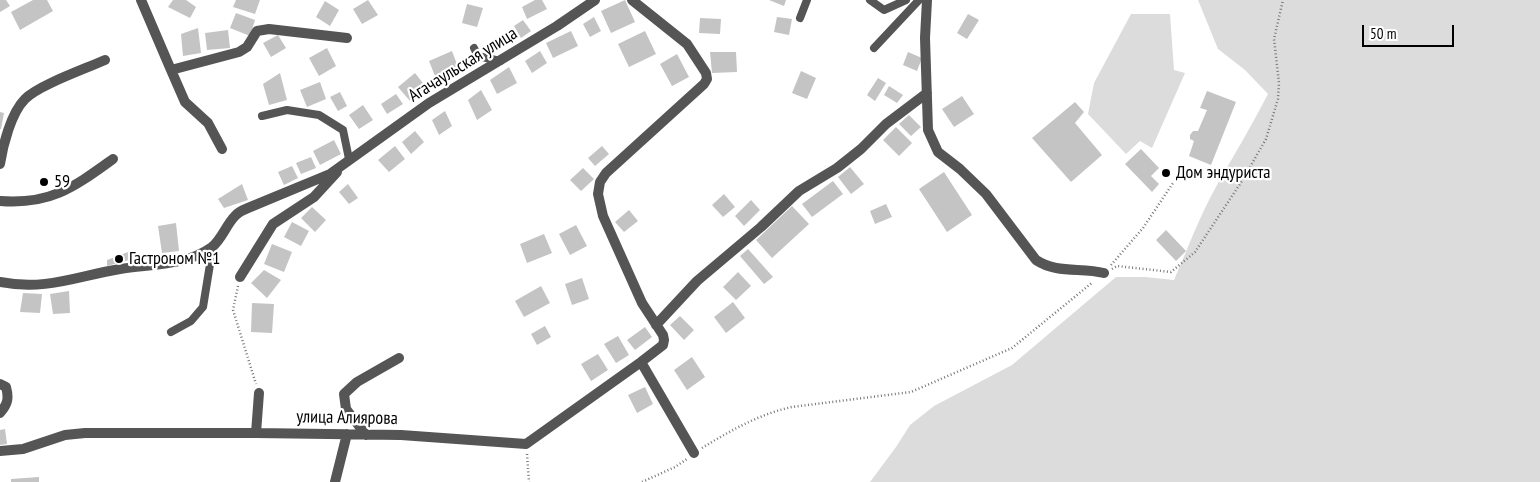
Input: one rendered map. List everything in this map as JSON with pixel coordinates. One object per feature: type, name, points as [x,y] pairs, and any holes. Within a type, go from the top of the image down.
[{"type":"street","points":[[141,0],[185,102],[208,123],[222,149]]},
{"type":"street","name":"Агачаульская улица","points":[[0,282],[40,285],[69,281],[119,269],[166,264],[193,257],[213,246],[236,215],[248,208],[330,174],[429,103],[500,61],[595,0]]},
{"type":"street","points":[[526,444],[641,362],[663,344],[664,340],[663,335],[642,303],[624,265],[603,216],[598,194],[600,182],[606,173],[704,84],[707,79],[706,73],[687,44],[632,0]]},
{"type":"street","points":[[927,0],[925,38],[928,130],[938,152],[960,169],[986,194],[1036,260],[1045,266],[1057,270],[1091,270],[1104,273]]},
{"type":"street","points":[[171,70],[239,52],[247,46],[257,31],[270,29],[347,38]]},
{"type":"street","points":[[0,164],[17,108],[26,98],[44,87],[105,60]]},
{"type":"street","points":[[656,325],[697,281],[761,227],[799,191],[836,168],[860,149],[886,124],[927,93]]},
{"type":"street","name":"Агачаульская улица","points":[[240,277],[273,224],[314,197],[350,159]]},
{"type":"street","points":[[0,201],[34,201],[56,195],[79,184],[114,160]]},
{"type":"street","points":[[366,435],[346,409],[344,394],[357,382],[399,358]]},
{"type":"street","points":[[641,362],[694,453]]},
{"type":"street","points":[[0,384],[6,387],[9,398],[5,408],[0,413]]},
{"type":"street","points":[[256,432],[259,393]]},
{"type":"street","name":"улица Алиярова","points":[[0,451],[23,449],[58,437],[85,433],[256,432],[347,434],[434,437],[476,442],[526,444]]},
{"type":"street","points":[[336,482],[347,434]]},
{"type":"lane","points":[[800,18],[807,0]]},
{"type":"lane","points":[[870,0],[884,10],[906,0]]},
{"type":"lane","points":[[874,48],[919,0]]},
{"type":"lane","points":[[474,48],[478,56],[500,61]]},
{"type":"lane","points":[[262,116],[287,110],[320,115],[343,130],[350,159]]},
{"type":"lane","points":[[171,332],[191,321],[204,307],[213,246]]},
{"type":"path","points":[[1104,273],[1117,266],[1171,272],[1195,252],[1242,181],[1266,139],[1278,98],[1279,83],[1274,39],[1283,0]]},
{"type":"path","points":[[642,482],[675,467],[720,437],[767,414],[792,406],[911,392],[1012,348],[1104,273],[1143,228],[1173,183]]},
{"type":"path","points":[[240,277],[233,310],[259,393]]},
{"type":"path","points":[[526,444],[530,482]]},
{"type":"shaded area","points":[[1198,0],[1540,0],[1540,482],[870,482],[910,425],[934,406],[1012,365],[1116,277],[1174,280],[1211,196],[1268,94],[1245,70],[1218,49]]},
{"type":"shaded area","points":[[1131,14],[1170,14],[1174,70],[1185,73],[1152,148],[1140,141],[1126,154],[1088,114],[1094,83]]},
{"type":"building","points":[[0,0],[6,0],[10,6],[0,12]]},
{"type":"building","points":[[33,0],[47,0],[53,11],[20,30],[11,12]]},
{"type":"building","points":[[173,0],[186,0],[196,7],[190,18],[168,7]]},
{"type":"building","points":[[236,0],[260,0],[255,14],[233,7]]},
{"type":"building","points":[[368,0],[378,15],[362,24],[353,9]]},
{"type":"building","points":[[535,0],[542,0],[547,9],[527,19],[522,7]]},
{"type":"building","points":[[625,0],[635,22],[611,33],[601,11]]},
{"type":"building","points":[[769,0],[786,0],[784,6]]},
{"type":"building","points":[[325,1],[339,10],[330,26],[316,17]]},
{"type":"building","points":[[467,4],[483,8],[477,27],[462,23]]},
{"type":"building","points":[[236,13],[255,20],[250,36],[230,28]]},
{"type":"building","points":[[968,14],[979,20],[967,39],[957,33]]},
{"type":"building","points":[[594,17],[601,31],[590,37],[583,24]]},
{"type":"building","points":[[777,17],[792,19],[789,35],[774,32]]},
{"type":"building","points":[[700,18],[721,19],[720,34],[699,33]]},
{"type":"building","points":[[523,20],[531,31],[521,38],[514,26]]},
{"type":"building","points":[[198,28],[201,53],[183,56],[181,34]]},
{"type":"building","points":[[228,30],[230,48],[207,50],[205,33]]},
{"type":"building","points":[[571,31],[578,46],[553,58],[546,43]]},
{"type":"building","points":[[645,31],[656,54],[629,67],[618,44]]},
{"type":"building","points":[[278,35],[286,48],[271,57],[263,43]]},
{"type":"building","points":[[327,48],[336,66],[319,76],[309,58]]},
{"type":"building","points":[[452,51],[458,67],[435,76],[429,61]]},
{"type":"building","points":[[540,51],[547,63],[532,73],[525,61]]},
{"type":"building","points":[[710,52],[736,52],[737,72],[712,73]]},
{"type":"building","points":[[908,52],[922,58],[917,71],[903,65]]},
{"type":"building","points":[[677,54],[689,77],[672,86],[660,64]]},
{"type":"building","points":[[509,67],[517,83],[497,94],[490,80]]},
{"type":"building","points":[[801,71],[816,78],[807,99],[792,93]]},
{"type":"building","points":[[280,73],[287,100],[269,105],[263,84]]},
{"type":"building","points":[[415,73],[426,87],[410,101],[398,87]]},
{"type":"building","points":[[878,78],[886,83],[875,101],[867,95]]},
{"type":"building","points":[[320,82],[326,99],[307,107],[300,90]]},
{"type":"building","points":[[889,86],[903,95],[897,103],[884,95]]},
{"type":"building","points":[[481,90],[492,110],[477,120],[468,100]]},
{"type":"building","points":[[1207,91],[1236,102],[1211,165],[1189,156],[1194,141],[1190,139],[1190,135],[1193,131],[1198,131],[1207,110],[1200,108]]},
{"type":"building","points":[[340,92],[347,106],[338,111],[330,97]]},
{"type":"building","points":[[396,94],[403,104],[387,114],[381,104]]},
{"type":"building","points":[[962,96],[974,114],[954,127],[942,109]]},
{"type":"building","points":[[1075,102],[1084,112],[1075,123],[1102,155],[1071,182],[1032,138]]},
{"type":"building","points":[[363,105],[373,120],[359,129],[349,115]]},
{"type":"building","points":[[445,111],[452,126],[439,135],[432,120]]},
{"type":"building","points":[[0,112],[4,113],[1,129],[0,129]]},
{"type":"building","points":[[909,115],[921,127],[911,136],[899,124]]},
{"type":"building","points":[[896,127],[912,143],[899,156],[883,140]]},
{"type":"building","points":[[415,131],[424,142],[411,154],[402,142]]},
{"type":"building","points":[[334,140],[341,154],[320,165],[313,151]]},
{"type":"building","points":[[395,146],[405,159],[389,172],[378,160]]},
{"type":"building","points":[[602,146],[609,154],[595,166],[588,158]]},
{"type":"building","points":[[1141,149],[1159,168],[1151,176],[1159,184],[1152,192],[1125,164]]},
{"type":"building","points":[[311,157],[316,168],[301,174],[296,163]]},
{"type":"building","points":[[292,166],[298,178],[284,185],[278,172]]},
{"type":"building","points":[[850,167],[864,184],[851,194],[838,177]]},
{"type":"building","points":[[583,168],[594,179],[581,191],[570,180]]},
{"type":"building","points":[[944,172],[972,215],[947,232],[919,189]]},
{"type":"building","points":[[833,181],[843,194],[812,217],[802,204]]},
{"type":"building","points":[[242,184],[248,200],[224,208],[218,199]]},
{"type":"building","points":[[348,184],[358,198],[349,204],[339,192]]},
{"type":"building","points":[[724,194],[735,207],[723,217],[712,205]]},
{"type":"building","points":[[751,200],[760,210],[744,226],[735,216]]},
{"type":"building","points":[[886,204],[892,217],[875,224],[870,211]]},
{"type":"building","points":[[792,206],[809,224],[772,258],[756,240]]},
{"type":"building","points":[[312,207],[326,220],[315,232],[301,218]]},
{"type":"building","points":[[629,210],[638,221],[624,232],[615,222]]},
{"type":"building","points":[[292,222],[309,231],[301,246],[284,237]]},
{"type":"building","points":[[176,223],[179,251],[162,253],[158,226]]},
{"type":"building","points":[[576,225],[587,246],[570,255],[559,234]]},
{"type":"building","points":[[1166,230],[1186,251],[1176,261],[1156,240]]},
{"type":"building","points":[[544,234],[552,253],[527,263],[520,244]]},
{"type":"building","points":[[272,244],[292,252],[284,272],[264,264]]},
{"type":"building","points":[[748,249],[773,277],[764,284],[740,256]]},
{"type":"building","points":[[128,252],[129,260],[107,266],[107,260]]},
{"type":"building","points":[[264,270],[281,280],[267,298],[251,283]]},
{"type":"building","points":[[738,272],[751,286],[736,300],[723,287]]},
{"type":"building","points":[[582,278],[589,299],[572,305],[565,284]]},
{"type":"building","points":[[541,286],[550,303],[524,317],[515,301]]},
{"type":"building","points":[[69,291],[70,313],[53,314],[50,294]]},
{"type":"building","points":[[23,293],[42,294],[40,313],[20,312]]},
{"type":"building","points":[[733,302],[745,318],[726,333],[714,317]]},
{"type":"building","points":[[252,303],[274,304],[272,333],[251,332]]},
{"type":"building","points":[[680,316],[694,330],[684,340],[670,325]]},
{"type":"building","points":[[545,326],[551,337],[537,345],[531,334]]},
{"type":"building","points":[[645,327],[652,337],[635,350],[627,340]]},
{"type":"building","points":[[618,336],[629,355],[616,363],[604,344]]},
{"type":"building","points":[[598,354],[608,370],[591,381],[581,364]]},
{"type":"building","points":[[692,357],[705,377],[687,390],[674,370]]},
{"type":"building","points":[[645,387],[653,404],[637,413],[628,395]]},
{"type":"building","points":[[5,429],[7,444],[0,445],[0,430]]},
{"type":"building","points":[[39,477],[39,482],[11,482],[11,479]]},
{"type":"place","name":"Дом эндуриста","points":[[1166,173]]},
{"type":"place","name":"59","points":[[44,182]]},
{"type":"place","name":"Гастроном №1","points":[[119,259]]}]
